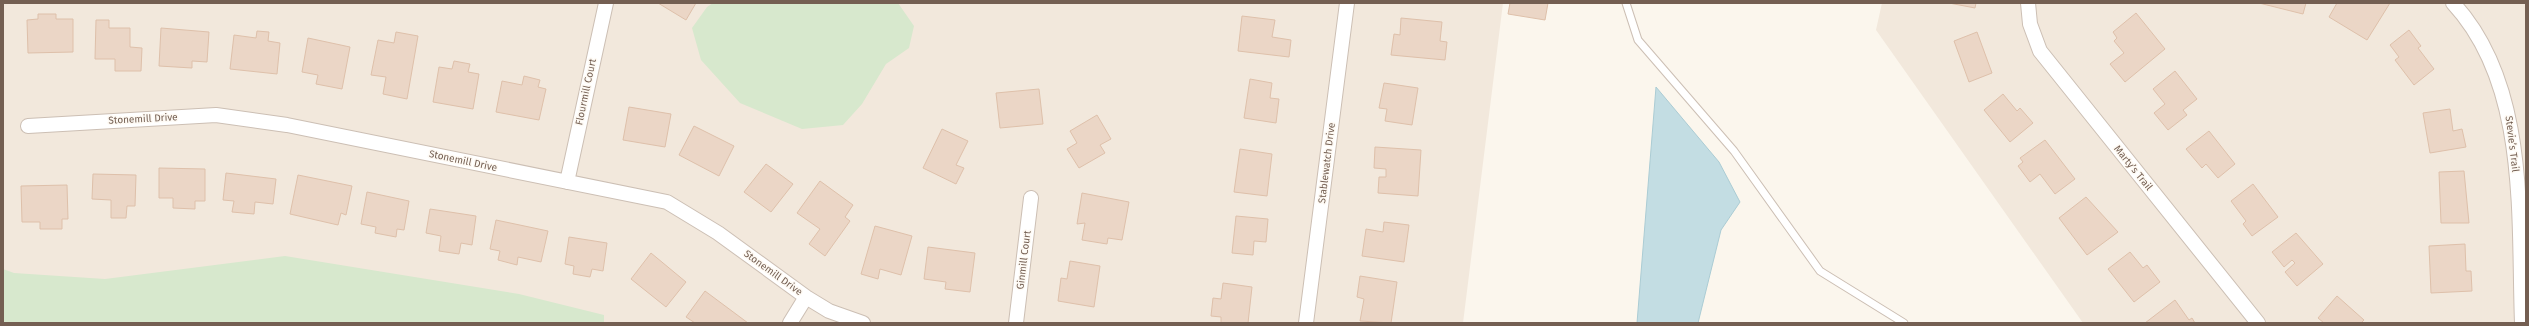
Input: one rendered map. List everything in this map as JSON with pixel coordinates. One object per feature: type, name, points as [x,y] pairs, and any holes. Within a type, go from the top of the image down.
[{"type":"street","name":"Flourmill Court","points":[[567,182],[606,3]]},
{"type":"street","name":"Stablewatch Drive","points":[[1306,323],[1347,3]]},
{"type":"street","name":"Marty’s Trail","points":[[2028,3],[2030,24],[2040,51],[2258,323]]},
{"type":"street","name":"Stevie’s Trail","points":[[2453,3],[2474,27],[2491,57],[2508,110],[2521,166],[2522,323]]},
{"type":"street","name":"Stonemill Drive","points":[[28,126],[216,115],[287,125],[666,202],[718,233],[806,297],[829,311],[863,323]]},
{"type":"street","name":"Ginmill Court","points":[[1016,323],[1031,198]]},
{"type":"street","points":[[790,323],[806,297]]},
{"type":"lane","points":[[1626,3],[1638,40],[1734,151],[1820,271],[1904,323]]},
{"type":"shaded area","points":[[3,3],[1503,3],[1463,323],[3,323]]},
{"type":"shaded area","points":[[1882,3],[2526,3],[2526,323],[2083,323],[1876,30]]},
{"type":"green space","points":[[713,3],[898,3],[914,26],[909,48],[886,64],[862,104],[843,125],[802,129],[740,103],[701,60],[692,28],[707,7]]},
{"type":"green space","points":[[285,256],[519,294],[604,315],[604,323],[3,323],[3,269],[14,273],[105,279]]},
{"type":"water","points":[[1656,87],[1719,162],[1740,202],[1721,230],[1698,323],[1637,323]]},
{"type":"building","points":[[658,3],[696,3],[686,20]]},
{"type":"building","points":[[1510,3],[1548,3],[1545,20],[1508,14]]},
{"type":"building","points":[[1949,3],[1976,3],[1975,8]]},
{"type":"building","points":[[2259,3],[2306,3],[2303,14]]},
{"type":"building","points":[[2337,3],[2390,3],[2367,40],[2329,17]]},
{"type":"building","points":[[2136,13],[2165,49],[2125,82],[2110,64],[2124,53],[2114,41],[2117,38],[2113,32]]},
{"type":"building","points":[[38,14],[56,14],[56,19],[73,19],[73,52],[28,53],[27,20],[38,19]]},
{"type":"building","points":[[1242,16],[1275,20],[1272,37],[1291,40],[1289,57],[1238,51]]},
{"type":"building","points":[[1401,18],[1442,22],[1440,41],[1447,42],[1445,60],[1391,55],[1394,34],[1400,35]]},
{"type":"building","points":[[96,20],[109,20],[109,28],[130,28],[130,47],[142,48],[141,71],[115,71],[115,59],[95,59]]},
{"type":"building","points":[[161,28],[209,32],[207,62],[192,61],[192,68],[159,66]]},
{"type":"building","points":[[2409,30],[2421,46],[2418,48],[2434,69],[2414,85],[2395,60],[2399,57],[2390,45]]},
{"type":"building","points":[[257,31],[269,32],[268,41],[280,43],[277,74],[230,69],[234,35],[256,38]]},
{"type":"building","points":[[396,32],[418,36],[407,99],[383,94],[386,77],[371,75],[378,40],[394,43]]},
{"type":"building","points":[[1977,32],[1992,73],[1969,82],[1954,41]]},
{"type":"building","points":[[308,38],[350,47],[342,89],[316,84],[318,75],[302,72]]},
{"type":"building","points":[[454,61],[470,64],[468,72],[479,74],[473,109],[433,102],[439,67],[452,69]]},
{"type":"building","points":[[2175,71],[2197,99],[2183,110],[2187,115],[2168,130],[2154,113],[2165,104],[2153,89]]},
{"type":"building","points":[[524,76],[540,80],[538,87],[546,89],[539,120],[496,112],[502,81],[522,85]]},
{"type":"building","points":[[1250,79],[1272,83],[1270,98],[1279,99],[1276,123],[1244,118]]},
{"type":"building","points":[[1384,83],[1418,88],[1412,125],[1385,121],[1387,109],[1379,108]]},
{"type":"building","points":[[1039,89],[1043,124],[1000,128],[996,93]]},
{"type":"building","points":[[2003,94],[2017,111],[2020,108],[2033,123],[2010,142],[1984,110]]},
{"type":"building","points":[[629,107],[671,114],[665,147],[623,140]]},
{"type":"building","points":[[2450,109],[2453,131],[2462,129],[2466,147],[2430,153],[2423,113]]},
{"type":"building","points":[[1097,115],[1111,139],[1100,145],[1105,153],[1079,168],[1067,149],[1077,143],[1070,131]]},
{"type":"building","points":[[694,126],[734,146],[719,176],[679,155]]},
{"type":"building","points":[[942,129],[968,141],[956,165],[964,168],[956,184],[923,168]]},
{"type":"building","points":[[2209,131],[2235,164],[2218,178],[2206,164],[2202,168],[2186,149]]},
{"type":"building","points":[[2045,140],[2075,179],[2055,194],[2040,174],[2030,182],[2018,166],[2023,162],[2020,158]]},
{"type":"building","points":[[1375,147],[1421,150],[1418,196],[1378,193],[1379,177],[1386,177],[1386,169],[1374,168]]},
{"type":"building","points":[[1240,149],[1272,154],[1267,196],[1234,192]]},
{"type":"building","points":[[766,164],[793,184],[771,212],[744,192]]},
{"type":"building","points":[[159,168],[205,169],[205,201],[195,201],[195,209],[173,208],[173,198],[159,198]]},
{"type":"building","points":[[2464,171],[2469,223],[2441,223],[2439,172]]},
{"type":"building","points":[[226,173],[276,179],[273,204],[255,202],[254,214],[232,212],[234,201],[223,200]]},
{"type":"building","points":[[93,174],[136,175],[135,206],[127,206],[126,218],[111,218],[111,200],[92,199]]},
{"type":"building","points":[[298,175],[352,186],[346,215],[341,213],[338,225],[290,214]]},
{"type":"building","points":[[820,181],[853,205],[845,217],[850,221],[825,256],[809,244],[820,229],[797,213]]},
{"type":"building","points":[[2253,184],[2278,217],[2252,236],[2243,224],[2246,221],[2231,201]]},
{"type":"building","points":[[67,185],[68,219],[62,219],[62,229],[40,229],[40,222],[22,222],[21,186]]},
{"type":"building","points":[[367,192],[409,201],[404,230],[397,229],[396,237],[375,233],[376,227],[361,224]]},
{"type":"building","points":[[1082,193],[1129,202],[1122,240],[1108,238],[1107,244],[1082,240],[1085,223],[1077,224]]},
{"type":"building","points":[[2086,197],[2118,232],[2087,255],[2059,218]]},
{"type":"building","points":[[430,209],[476,216],[472,245],[461,243],[459,254],[439,251],[441,236],[426,233]]},
{"type":"building","points":[[1236,216],[1268,219],[1266,242],[1254,241],[1253,255],[1232,253]]},
{"type":"building","points":[[496,220],[548,231],[541,262],[518,257],[517,265],[498,260],[500,251],[490,249]]},
{"type":"building","points":[[1384,222],[1409,225],[1404,262],[1362,256],[1366,229],[1383,232]]},
{"type":"building","points":[[875,226],[912,236],[901,275],[880,269],[878,279],[861,274]]},
{"type":"building","points":[[2296,233],[2323,264],[2297,286],[2285,272],[2295,263],[2292,260],[2284,267],[2272,252]]},
{"type":"building","points":[[569,237],[607,243],[603,271],[592,269],[590,277],[573,274],[574,266],[565,264]]},
{"type":"building","points":[[2465,244],[2466,271],[2471,271],[2472,291],[2431,293],[2429,246]]},
{"type":"building","points":[[928,247],[975,253],[970,292],[945,289],[946,282],[924,279]]},
{"type":"building","points":[[2130,252],[2143,268],[2147,265],[2160,282],[2134,302],[2108,269]]},
{"type":"building","points":[[651,253],[686,282],[666,307],[631,279]]},
{"type":"building","points":[[1070,261],[1100,266],[1094,307],[1058,301],[1061,278],[1067,279]]},
{"type":"building","points":[[1360,276],[1397,282],[1391,323],[1360,321],[1364,299],[1357,297]]},
{"type":"building","points":[[1223,283],[1252,287],[1248,323],[1221,323],[1221,317],[1211,316],[1213,298],[1221,299]]},
{"type":"building","points":[[705,291],[748,323],[695,323],[686,317]]},
{"type":"building","points":[[2337,296],[2364,320],[2361,323],[2324,323],[2318,318]]},
{"type":"building","points":[[2175,300],[2189,320],[2192,318],[2195,323],[2145,323]]}]
